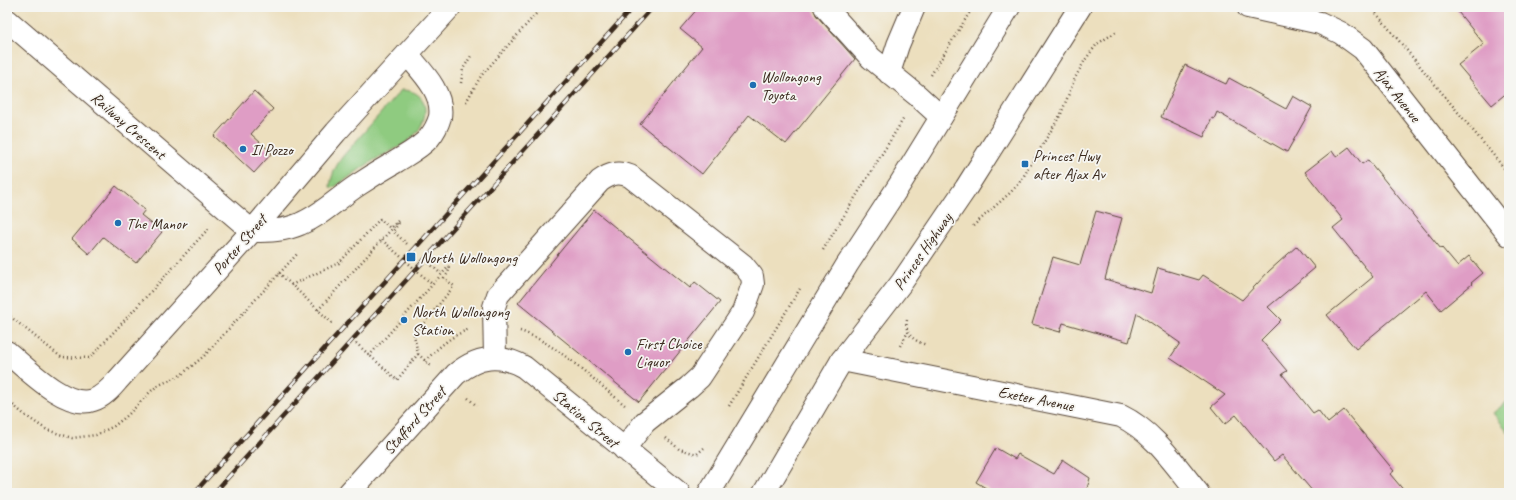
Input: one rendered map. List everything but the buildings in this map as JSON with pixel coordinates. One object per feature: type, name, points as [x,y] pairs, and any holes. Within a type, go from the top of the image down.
[{"type":"street","name":"Porter Street","points":[[7,352],[53,389],[73,401],[93,401],[110,389],[252,230],[336,132],[450,7]]},
{"type":"street","points":[[825,7],[871,58],[918,96],[941,117]]},
{"type":"street","points":[[889,73],[898,45],[914,7]]},
{"type":"street","points":[[709,493],[847,265],[1009,7]]},
{"type":"street","name":"Princes Highway","points":[[764,493],[842,360],[902,282],[966,188],[1080,7]]},
{"type":"street","name":"Ajax Avenue","points":[[1248,7],[1320,23],[1341,32],[1363,49],[1509,235]]},
{"type":"street","name":"Railway Crescent","points":[[7,20],[252,230]]},
{"type":"street","points":[[252,230],[273,231],[287,229],[301,224],[319,214],[356,186],[410,153],[429,138],[440,116],[440,105],[437,94],[431,84],[407,54]]},
{"type":"street","points":[[491,358],[494,307],[498,295],[600,181],[614,173],[622,173],[630,176],[743,265],[752,276],[753,284],[743,312],[700,376],[689,387],[645,422],[624,449]]},
{"type":"street","name":"Station Street","points":[[491,358],[510,360],[524,367],[679,493]]},
{"type":"street","name":"Stafford Street","points":[[348,493],[456,374],[470,364],[491,358]]},
{"type":"street","name":"Exeter Avenue","points":[[842,360],[1121,416],[1133,421],[1150,435],[1198,493]]},
{"type":"path","points":[[463,108],[481,76],[542,7]]},
{"type":"path","points":[[934,71],[972,7]]},
{"type":"path","points":[[1371,7],[1509,174]]},
{"type":"path","points":[[969,229],[1011,192],[1022,179],[1060,114],[1085,60],[1097,44],[1116,32]]},
{"type":"path","points":[[462,89],[461,82],[463,69],[471,56]]},
{"type":"path","points":[[464,96],[465,103]]},
{"type":"path","points":[[820,256],[906,116]]},
{"type":"path","points":[[7,314],[61,357],[90,358],[227,209]]},
{"type":"path","points":[[291,286],[339,263],[380,219],[390,228],[399,220]]},
{"type":"path","points":[[318,310],[399,220]]},
{"type":"path","points":[[399,220],[398,226],[393,231],[407,244]]},
{"type":"path","points":[[382,240],[432,284]]},
{"type":"path","points":[[7,400],[26,416],[47,430],[72,438],[96,435],[114,426],[128,415],[142,399],[154,389],[181,375],[204,356],[299,252]]},
{"type":"path","points":[[428,263],[440,273],[444,268],[450,266]]},
{"type":"path","points":[[369,356],[432,284],[450,266]]},
{"type":"path","points":[[356,343],[396,380],[418,354],[414,335],[454,286],[444,278],[450,266]]},
{"type":"path","points":[[279,273],[291,286],[334,325]]},
{"type":"path","points":[[728,409],[804,282]]},
{"type":"path","points":[[908,315],[906,325],[908,332],[912,338],[919,343],[927,345]]},
{"type":"path","points":[[697,454],[704,450],[708,443]]},
{"type":"green space","points":[[401,90],[418,94],[424,103],[424,116],[418,131],[400,146],[371,162],[333,188],[330,187],[334,171],[343,156]]},
{"type":"green space","points":[[1509,400],[1509,433],[1493,413]]},
{"type":"railway","points":[[194,493],[633,7]]},
{"type":"railway","points":[[214,493],[653,7]]},
{"type":"place","name":"Wollongong Toyota","points":[[753,85]]},
{"type":"place","name":"Il Pozzo","points":[[243,149]]},
{"type":"place","name":"Princes Hwy after Ajax Av","points":[[1025,164]]},
{"type":"place","name":"The Manor","points":[[118,223]]},
{"type":"place","name":"North Wollongong","points":[[411,257]]},
{"type":"place","name":"North Wollongong Station","points":[[404,320]]},
{"type":"place","name":"First Choice Liquor","points":[[628,352]]}]
